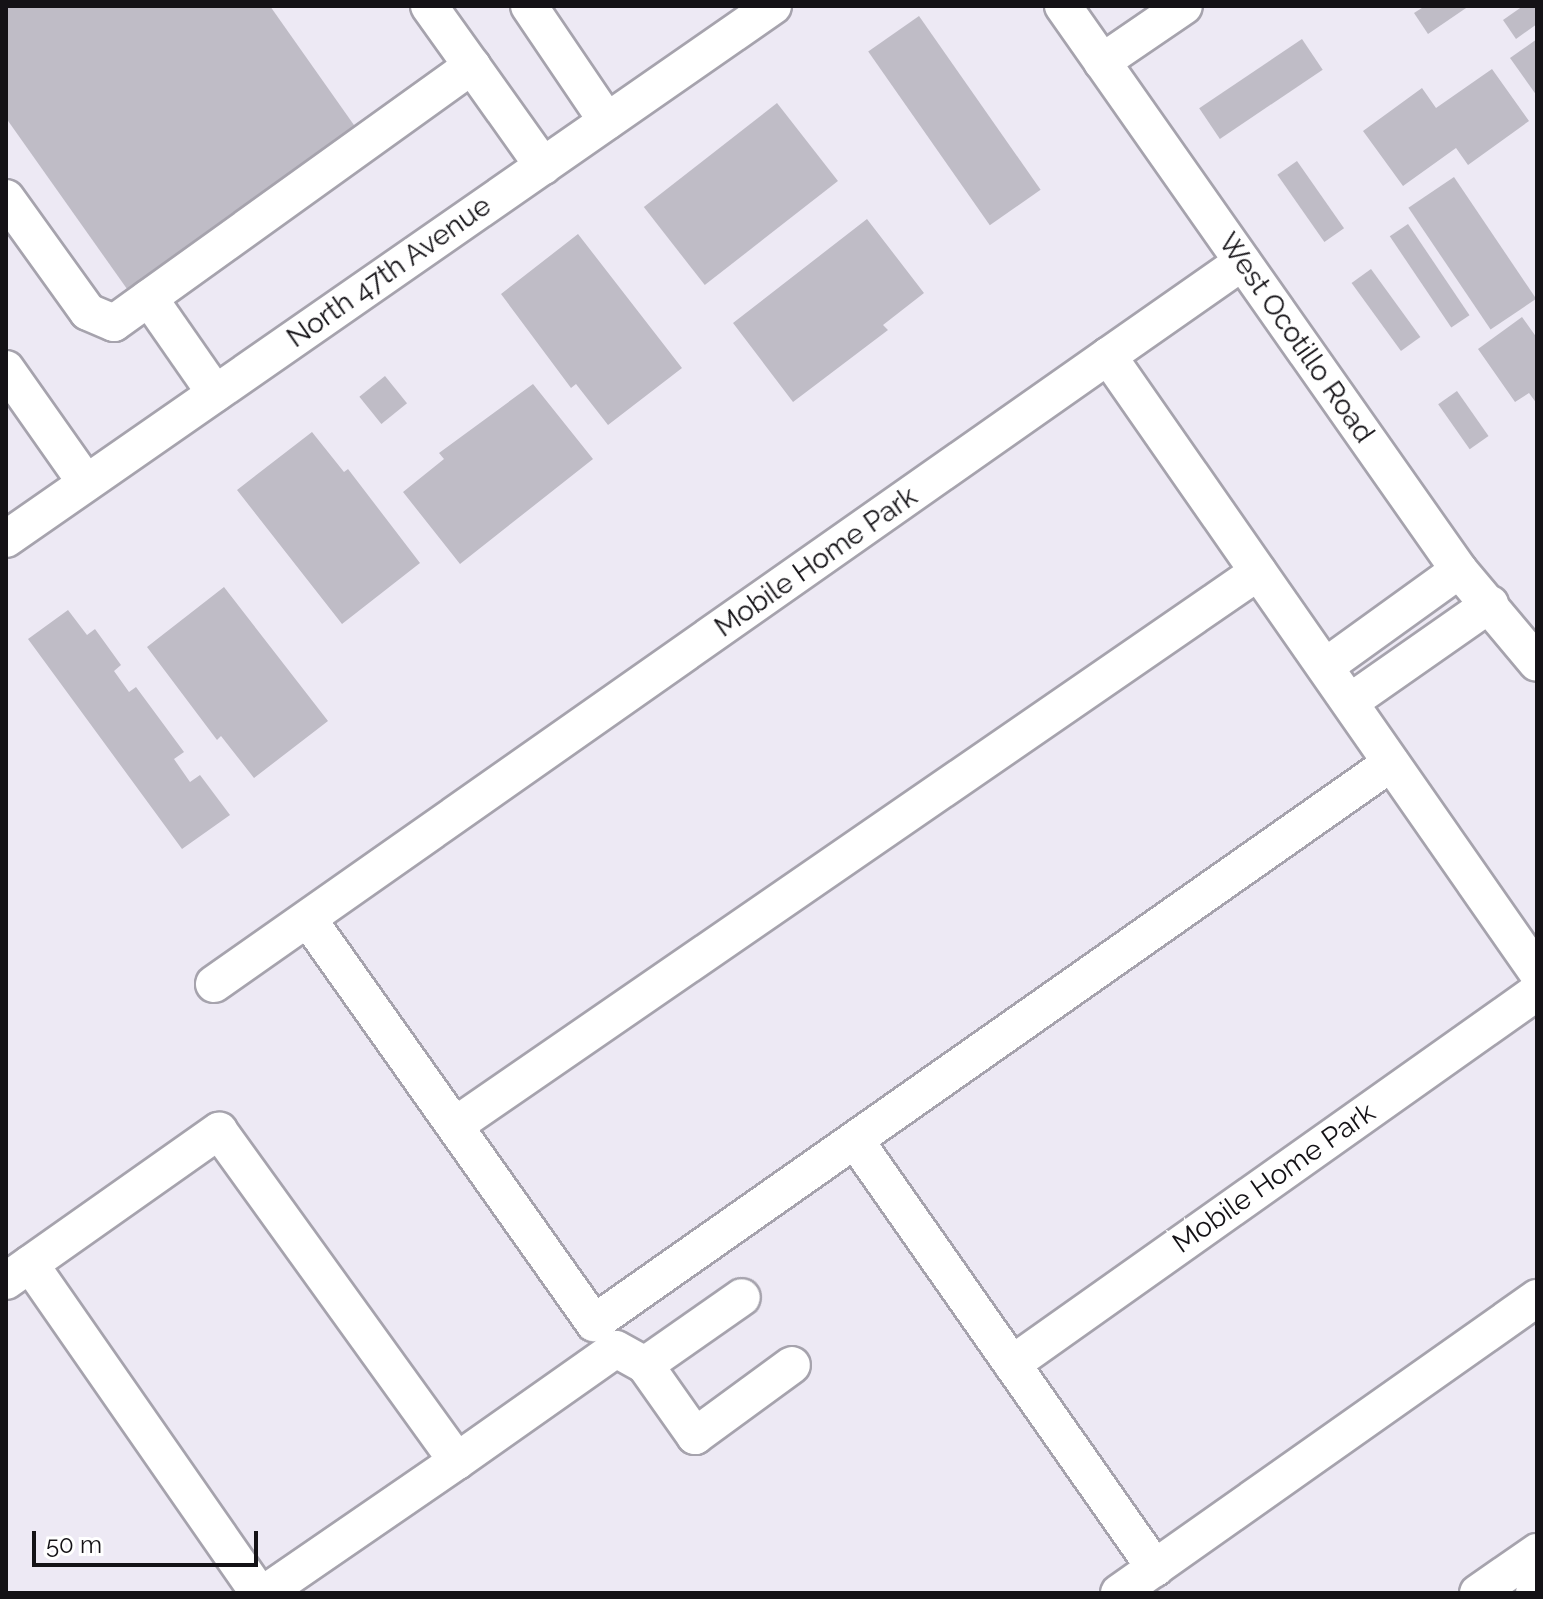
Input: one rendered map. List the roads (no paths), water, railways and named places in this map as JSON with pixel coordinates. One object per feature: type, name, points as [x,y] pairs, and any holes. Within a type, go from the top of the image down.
[{"type":"street","points":[[429,6],[543,166]]},
{"type":"street","points":[[529,6],[607,121]]},
{"type":"street","name":"North 47th Avenue","points":[[6,539],[773,6]]},
{"type":"street","name":"West Ocotillo Road","points":[[1063,6],[1459,570],[1537,663]]},
{"type":"street","points":[[1102,62],[1184,6]]},
{"type":"street","points":[[6,198],[88,312],[114,323],[472,66]]},
{"type":"street","name":"Mobile Home Park","points":[[214,984],[1242,262]]},
{"type":"street","points":[[149,298],[215,393]]},
{"type":"street","points":[[1108,356],[1537,972]]},
{"type":"street","points":[[6,369],[86,483]]},
{"type":"street","points":[[1326,666],[1459,570]]},
{"type":"street","points":[[457,1124],[1258,572]]},
{"type":"street","points":[[1350,702],[1490,604]]},
{"type":"street","points":[[308,919],[457,1124],[594,1323],[1391,763]]},
{"type":"street","name":"Mobile Home Park","points":[[1012,1364],[1537,992]]},
{"type":"street","points":[[457,1461],[219,1131],[18,1273],[262,1593],[457,1461],[616,1349],[645,1365],[695,1436],[792,1365]]},
{"type":"street","points":[[855,1140],[1155,1568]]},
{"type":"street","points":[[645,1365],[742,1297]]},
{"type":"street","points":[[1119,1593],[1537,1298]]},
{"type":"street","points":[[1478,1593],[1537,1552]]}]
